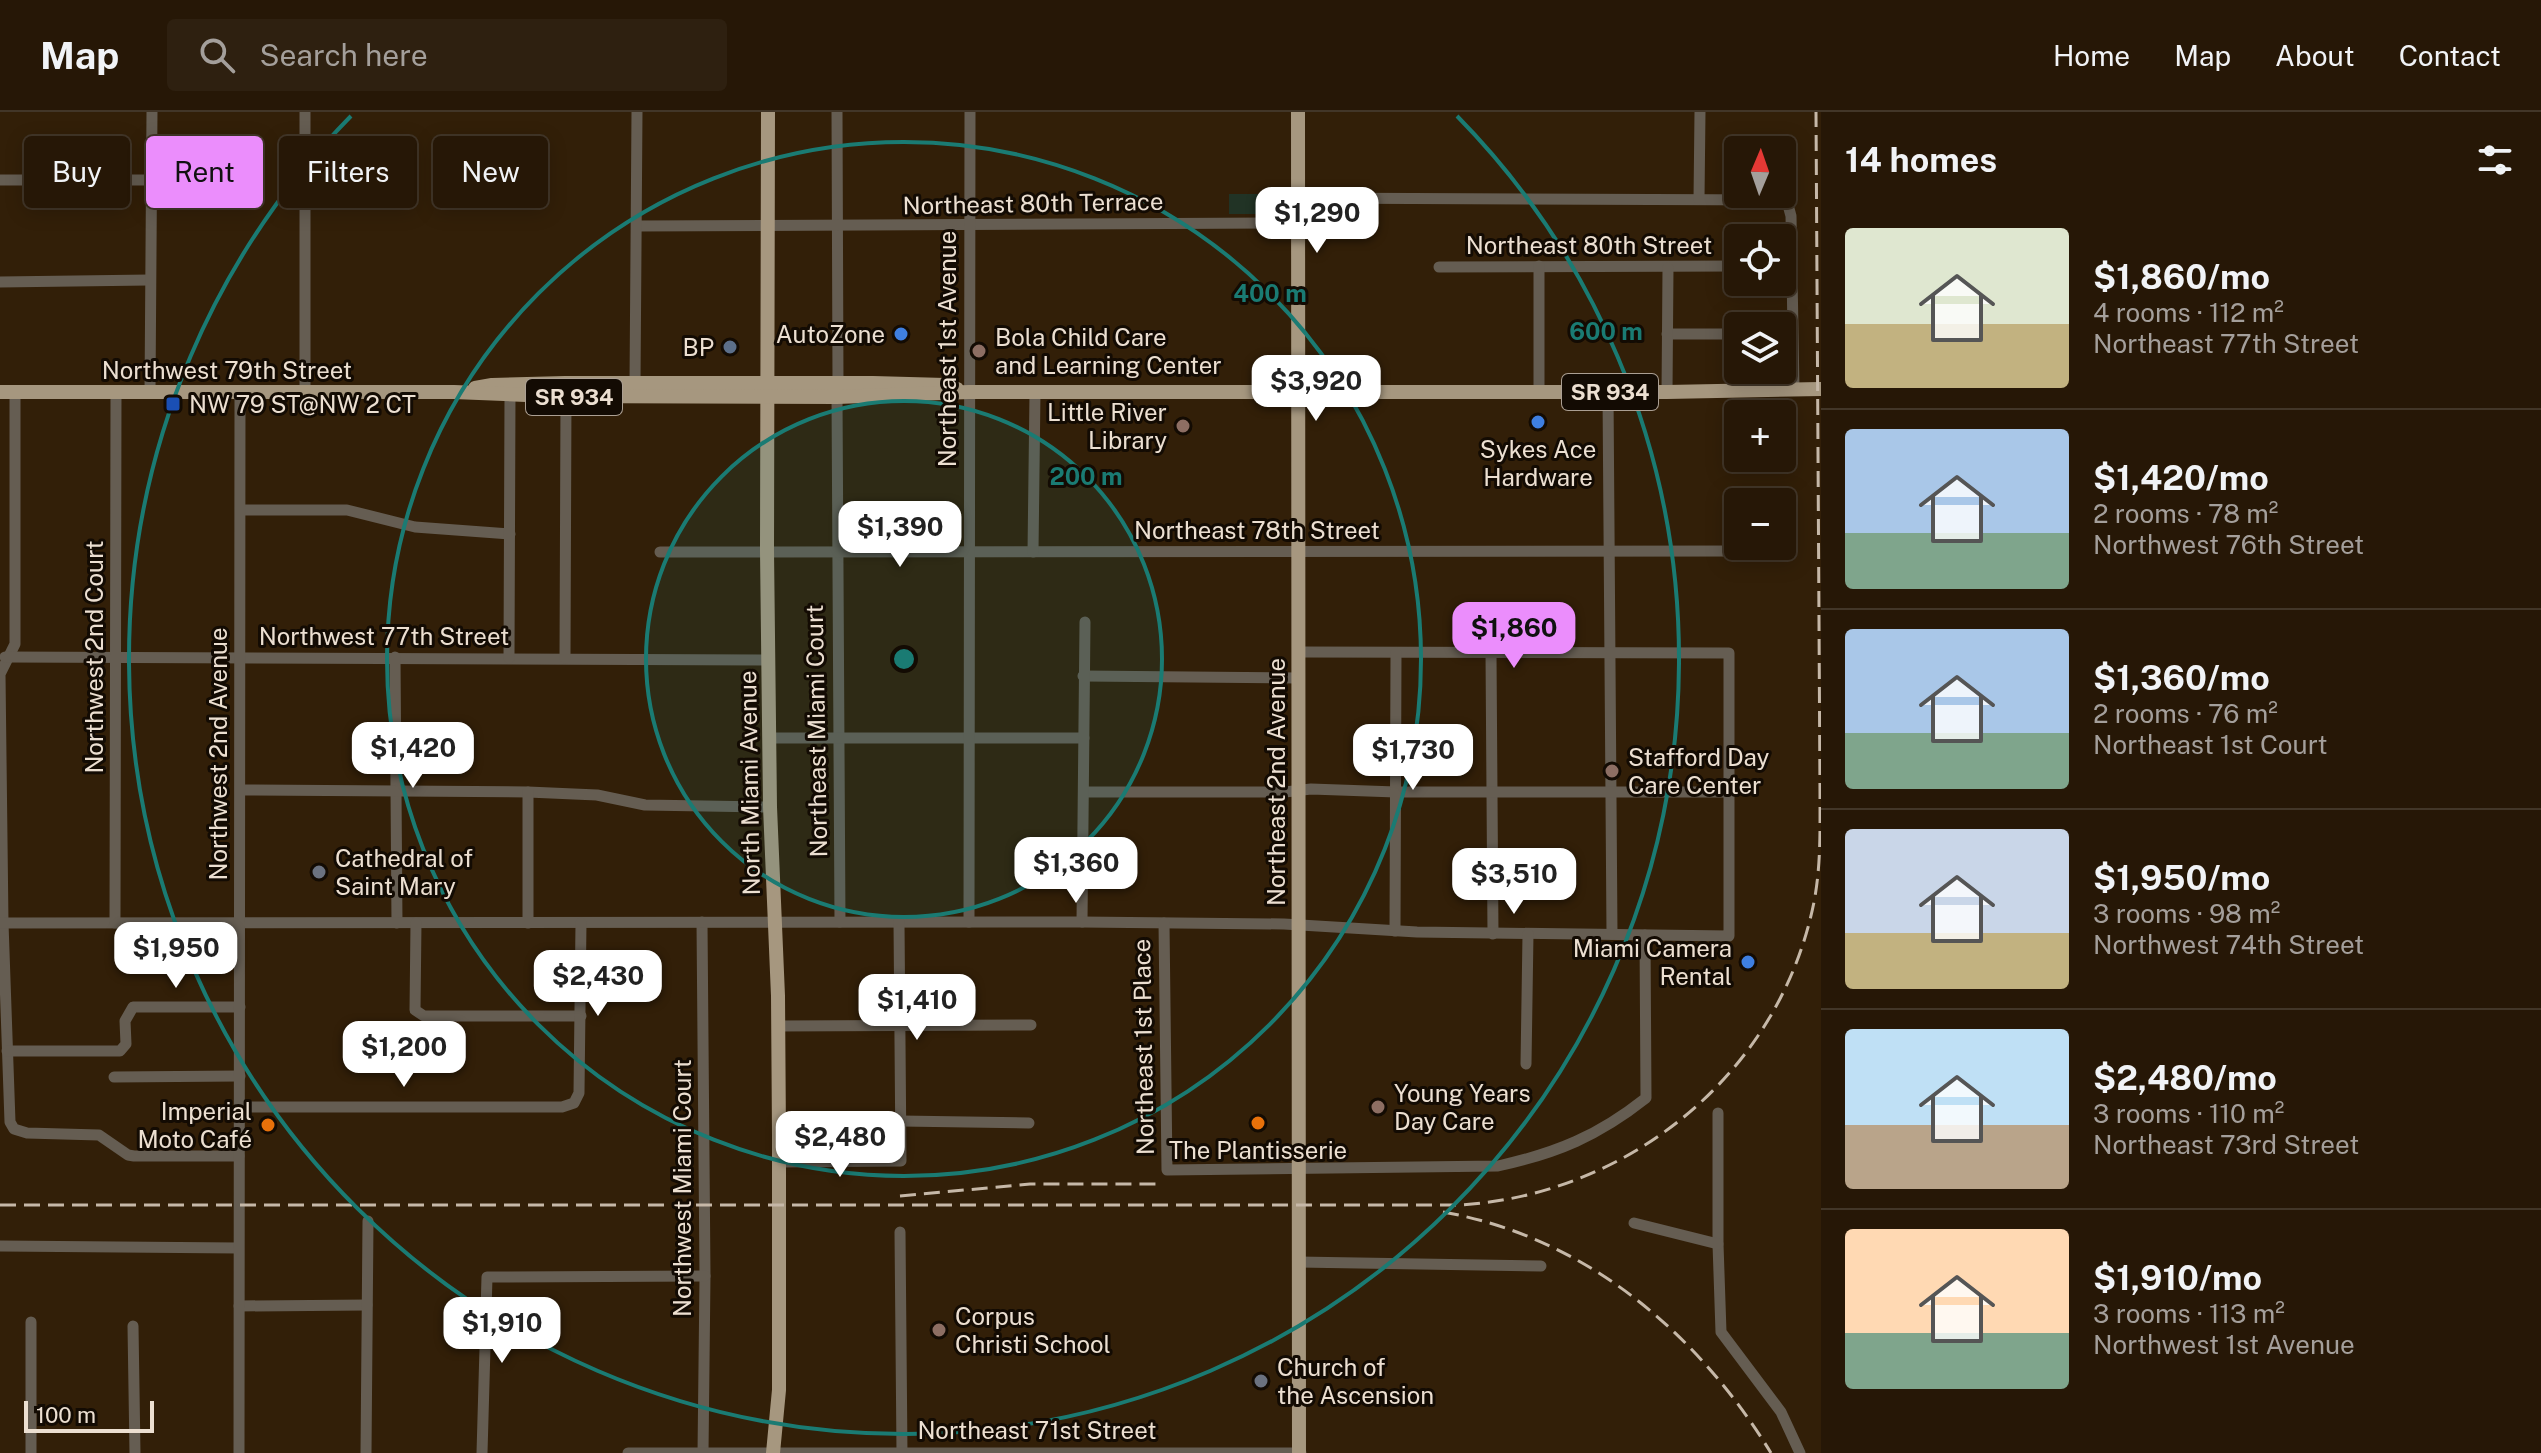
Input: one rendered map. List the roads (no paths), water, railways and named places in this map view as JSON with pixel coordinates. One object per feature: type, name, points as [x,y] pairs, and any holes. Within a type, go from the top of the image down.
[{"type":"main road","name":"North Miami Avenue","points":[[768,112],[768,660],[779,1162],[779,1390],[773,1453]]},
{"type":"main road","name":"Northeast 2nd Avenue","points":[[1298,112],[1299,1453]]},
{"type":"main road","name":"Northwest 79th Street","points":[[454,392],[492,385],[635,383],[768,390]]},
{"type":"main road","points":[[566,397],[635,383]]},
{"type":"main road","points":[[768,390],[945,385],[969,392]]},
{"type":"main road","name":"SR 934","points":[[969,392],[1667,392],[1821,389]]},
{"type":"main road","name":"Northwest 79th Street","points":[[8,392],[454,392],[566,397],[768,390]]},
{"type":"street","points":[[152,112],[152,136]]},
{"type":"street","points":[[305,112],[305,392]]},
{"type":"street","points":[[635,383],[637,112]]},
{"type":"street","name":"Northeast Miami Court","points":[[837,112],[836,551],[840,922]]},
{"type":"street","name":"Northeast 1st Avenue","points":[[969,922],[970,112]]},
{"type":"street","points":[[1699,199],[1700,112]]},
{"type":"street","points":[[0,180],[146,180]]},
{"type":"street","points":[[1298,198],[1777,200],[1785,203],[1791,216],[1790,224]]},
{"type":"street","points":[[150,208],[150,392]]},
{"type":"street","name":"Northeast 80th Terrace","points":[[637,226],[1298,223]]},
{"type":"street","points":[[1539,266],[1539,392]]},
{"type":"street","name":"Northeast 80th Street","points":[[1439,267],[1724,266]]},
{"type":"street","points":[[1667,392],[1668,268]]},
{"type":"street","points":[[0,282],[149,280]]},
{"type":"street","points":[[1667,334],[1724,334]]},
{"type":"street","points":[[1793,384],[1794,389]]},
{"type":"street","points":[[8,392],[15,644],[4,657],[0,674],[2,923],[10,1122],[14,1129],[27,1133],[99,1135],[134,1156],[239,1156]]},
{"type":"street","name":"Northwest 2nd Court","points":[[115,923],[116,392]]},
{"type":"street","name":"Northwest 2nd Avenue","points":[[239,1453],[240,392]]},
{"type":"street","points":[[1033,552],[1035,392]]},
{"type":"street","points":[[1608,392],[1612,934]]},
{"type":"street","points":[[509,658],[510,395]]},
{"type":"street","points":[[565,658],[566,397]]},
{"type":"street","points":[[241,510],[347,510],[415,527],[510,534]]},
{"type":"street","name":"Northeast 78th Street","points":[[660,552],[1724,551]]},
{"type":"street","points":[[1082,922],[1085,622]]},
{"type":"street","points":[[2,923],[1082,922],[1297,925],[1493,934],[1729,936],[1729,653],[1299,652]]},
{"type":"street","points":[[1395,931],[1396,653]]},
{"type":"street","points":[[1491,653],[1493,934]]},
{"type":"street","name":"Northwest 77th Street","points":[[4,657],[768,660]]},
{"type":"street","points":[[395,657],[397,923]]},
{"type":"street","points":[[1083,676],[1299,678]]},
{"type":"street","points":[[769,738],[1084,738]]},
{"type":"street","points":[[241,790],[528,792],[597,795],[645,805],[770,807]]},
{"type":"street","points":[[528,792],[528,923]]},
{"type":"street","points":[[1084,792],[1731,792]]},
{"type":"street","name":"Northwest Miami Court","points":[[702,922],[703,1453]]},
{"type":"street","points":[[779,1162],[901,1161],[899,922]]},
{"type":"street","points":[[416,923],[415,1010],[424,1016],[581,1016]]},
{"type":"street","points":[[240,1107],[562,1107],[574,1103],[579,1093],[581,923]]},
{"type":"street","name":"Northeast 1st Place","points":[[1164,923],[1167,1170],[1298,1170]]},
{"type":"street","points":[[1526,1064],[1528,934]]},
{"type":"street","points":[[1298,1170],[1498,1166],[1543,1156],[1613,1124],[1646,1098],[1645,935]]},
{"type":"street","points":[[7,1051],[120,1051],[126,1044],[125,1021],[133,1007],[240,1007]]},
{"type":"street","points":[[778,1026],[1031,1025]]},
{"type":"street","points":[[114,1077],[240,1076]]},
{"type":"street","points":[[1718,1113],[1721,1332],[1781,1412],[1800,1453]]},
{"type":"street","points":[[901,1121],[1029,1123]]},
{"type":"street","points":[[366,1453],[368,1221]]},
{"type":"street","points":[[1634,1223],[1718,1244]]},
{"type":"street","points":[[900,1232],[902,1453]]},
{"type":"street","points":[[0,1246],[238,1248]]},
{"type":"street","points":[[1298,1262],[1541,1266]]},
{"type":"street","points":[[482,1453],[487,1277],[705,1276]]},
{"type":"street","points":[[239,1306],[367,1305]]},
{"type":"street","points":[[31,1322],[31,1453]]},
{"type":"street","points":[[133,1326],[135,1453]]},
{"type":"street","name":"Northeast 71st Street","points":[[628,1453],[1299,1453]]},
{"type":"railway","points":[[0,1205],[1461,1205],[1524,1196],[1583,1177],[1638,1149],[1688,1113],[1732,1070],[1768,1020],[1796,963],[1814,902],[1820,820],[1816,112]]},
{"type":"railway","points":[[900,1196],[1030,1184],[1160,1184]]},
{"type":"railway","points":[[1443,1212],[1495,1225],[1544,1243],[1590,1267],[1632,1296],[1672,1330],[1708,1368],[1771,1453]]},
{"type":"place","name":"AutoZone","points":[[901,334]]},
{"type":"place","name":"BP","points":[[730,347]]},
{"type":"place","name":"Bola Child Care and Learning Center","points":[[979,351]]},
{"type":"place","name":"NW 79 ST@NW 2 CT","points":[[173,404]]},
{"type":"place","name":"Sykes Ace Hardware","points":[[1538,422]]},
{"type":"place","name":"Little River Library","points":[[1183,426]]},
{"type":"place","name":"Stafford Day Care Center","points":[[1612,771]]},
{"type":"place","name":"Cathedral of Saint Mary","points":[[319,872]]},
{"type":"place","name":"Miami Camera Rental","points":[[1748,962]]},
{"type":"place","name":"Young Years Day Care","points":[[1378,1107]]},
{"type":"place","name":"The Plantisserie","points":[[1258,1123]]},
{"type":"place","name":"Imperial Moto Café","points":[[268,1125]]},
{"type":"place","name":"Corpus Christi School","points":[[939,1330]]},
{"type":"place","name":"Church of the Ascension","points":[[1261,1381]]}]
